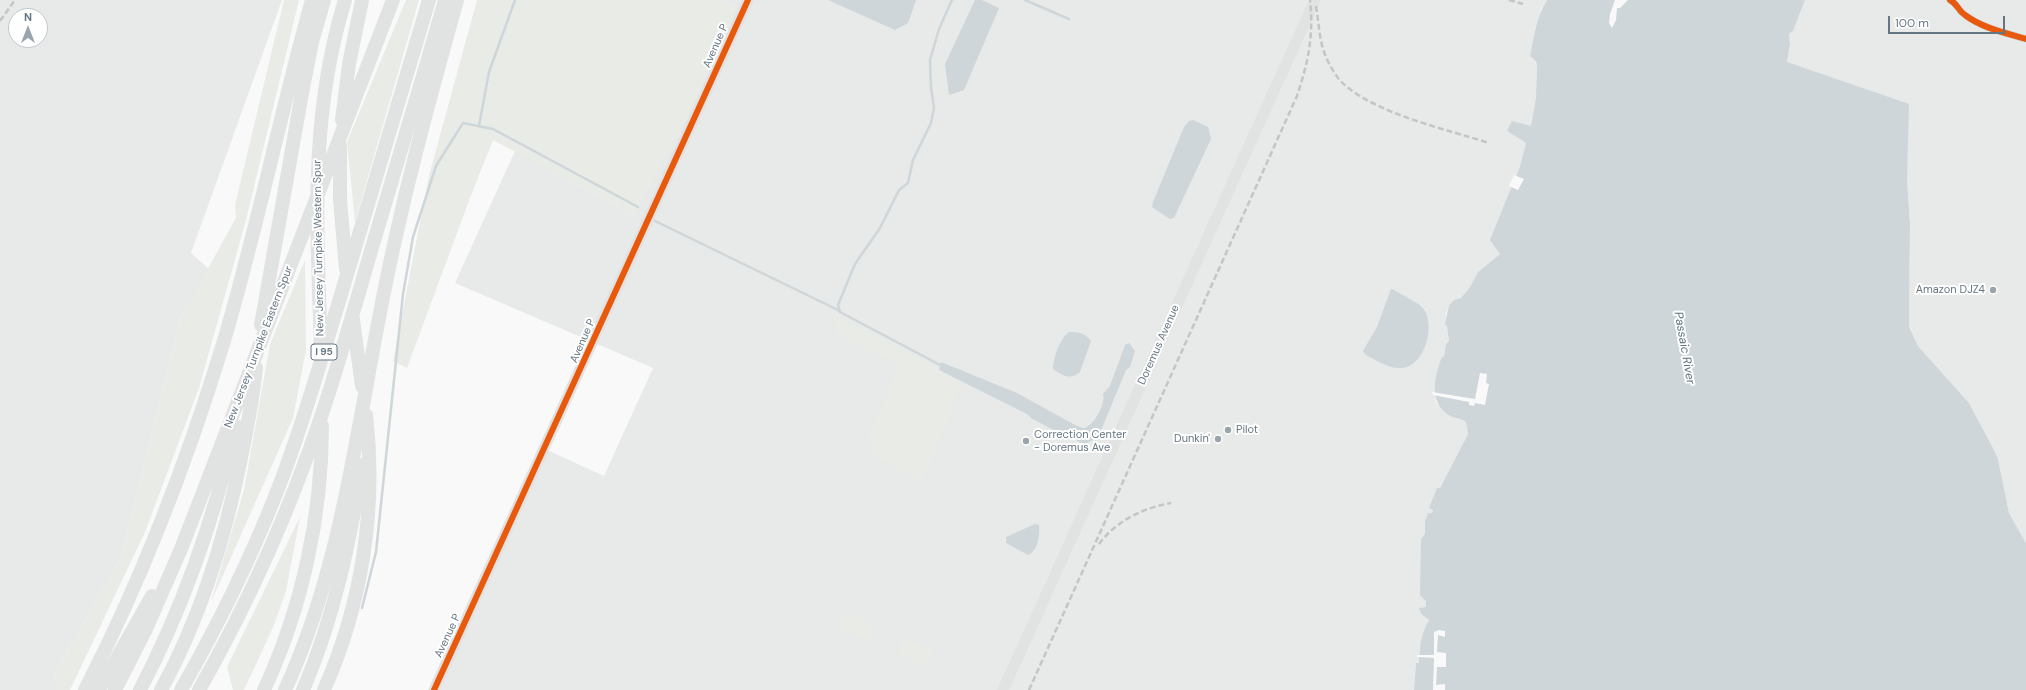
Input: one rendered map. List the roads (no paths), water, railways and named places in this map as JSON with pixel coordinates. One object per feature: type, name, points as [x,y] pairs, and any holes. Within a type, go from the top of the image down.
[{"type":"highway","points":[[85,690],[117,624],[154,540],[204,403],[237,293],[312,0]]},
{"type":"highway","points":[[161,690],[192,625],[211,575],[225,530],[251,406],[258,342],[302,93],[312,42],[324,0]]},
{"type":"highway","name":"New Jersey Turnpike Western Spur","points":[[264,690],[287,636],[308,557],[315,521],[322,448],[322,369],[317,252],[317,164],[321,111],[333,43],[345,0]]},
{"type":"highway","points":[[324,690],[341,648],[355,599],[365,541],[369,496],[367,426],[344,253],[340,187],[340,147],[344,96],[352,46],[362,0]]},
{"type":"highway","name":"New Jersey Turnpike Eastern Spur","points":[[189,519],[211,473],[393,0]]},
{"type":"highway","name":"I 95","points":[[181,690],[211,636],[242,573],[289,461],[320,364],[429,0]]},
{"type":"highway","name":"I 95","points":[[199,690],[257,578],[282,523],[307,457],[338,361],[445,0]]},
{"type":"highway","points":[[285,690],[306,639],[333,554],[348,490],[383,294],[410,172],[457,0]]},
{"type":"highway","points":[[303,690],[326,629],[348,546],[382,341],[383,294]]},
{"type":"highway","points":[[140,690],[174,619],[207,533],[225,472],[258,342]]},
{"type":"highway","points":[[99,690],[156,588],[189,519]]},
{"type":"highway","points":[[115,690],[160,598],[189,519]]},
{"type":"highway","name":"New Jersey Turnpike Western Spur","points":[[254,690],[298,593]]},
{"type":"street","name":"Avenue P","points":[[434,690],[748,0]]},
{"type":"street","name":"Doremus Avenue","points":[[1003,690],[1315,0]]},
{"type":"street","points":[[1950,0],[1956,3],[1963,15],[1989,27],[2026,39]]},
{"type":"water","points":[[828,0],[916,0],[908,23],[895,30]]},
{"type":"water","points":[[975,0],[982,0],[999,8],[964,90],[949,95],[945,64]]},
{"type":"water","name":"Passaic River","points":[[1547,0],[1805,0],[1793,31],[1789,34],[1790,44],[1787,62],[1909,104],[1907,179],[1910,224],[1909,327],[1918,346],[1969,403],[1998,459],[2009,513],[2026,543],[2026,690],[1414,690],[1416,663],[1419,663],[1421,641],[1429,620],[1421,614],[1419,608],[1426,607],[1426,601],[1420,595],[1421,539],[1425,534],[1425,521],[1428,513],[1432,513],[1433,510],[1429,508],[1437,488],[1440,488],[1468,434],[1466,422],[1447,414],[1437,402],[1435,395],[1435,381],[1441,359],[1444,356],[1446,344],[1449,341],[1447,326],[1445,324],[1449,305],[1454,300],[1461,298],[1470,287],[1478,272],[1500,254],[1490,240],[1520,166],[1526,143],[1507,131],[1512,121],[1531,126],[1536,97],[1537,65],[1530,56],[1540,13]]},
{"type":"water","points":[[1193,120],[1208,127],[1211,139],[1174,218],[1170,219],[1152,207],[1153,202],[1184,127],[1189,121]]},
{"type":"water","points":[[1391,289],[1419,305],[1426,313],[1428,321],[1429,329],[1425,347],[1421,355],[1409,366],[1401,368],[1383,364],[1366,355],[1363,351],[1377,327]]},
{"type":"water","points":[[1069,332],[1082,334],[1091,341],[1080,372],[1069,377],[1053,369],[1054,359],[1058,349],[1063,339]]},
{"type":"water","points":[[1129,343],[1135,351],[1130,367],[1126,370],[1102,428],[1096,438],[1084,445],[1066,434],[1063,433],[1058,436],[1057,432],[1031,418],[1027,414],[939,370],[941,362],[1017,393],[1075,425],[1084,428],[1092,423],[1098,414],[1103,403],[1103,394],[1110,386],[1125,345]]},
{"type":"water","points":[[1035,524],[1039,525],[1039,538],[1034,550],[1028,555],[1006,543],[1006,537]]},
{"type":"waterway","points":[[479,126],[489,72],[515,0]]},
{"type":"waterway","points":[[942,366],[840,312],[838,305],[855,264],[880,228],[899,190],[908,183],[913,160],[931,123],[934,108],[931,87],[930,60],[939,29],[952,0]]},
{"type":"waterway","points":[[1025,0],[1069,19]]},
{"type":"waterway","points":[[362,608],[376,552],[403,294],[413,237],[436,166],[463,123],[493,129],[638,207]]},
{"type":"waterway","points":[[655,221],[840,311]]},
{"type":"railway","points":[[0,21],[15,0]]},
{"type":"railway","points":[[1029,690],[1297,96],[1307,60],[1311,37],[1310,0]]},
{"type":"railway","points":[[1509,0],[1523,4]]},
{"type":"railway","points":[[1316,6],[1321,38],[1326,57],[1335,73],[1347,87],[1361,97],[1378,106],[1434,127],[1489,143]]},
{"type":"railway","points":[[1099,544],[1122,522],[1150,508],[1171,503]]},
{"type":"place","name":"Amazon DJZ4","points":[[1993,290]]},
{"type":"place","name":"Pilot","points":[[1228,430]]},
{"type":"place","name":"Dunkin'","points":[[1218,439]]},
{"type":"place","name":"Correction Center - Doremus Ave","points":[[1026,441]]}]
